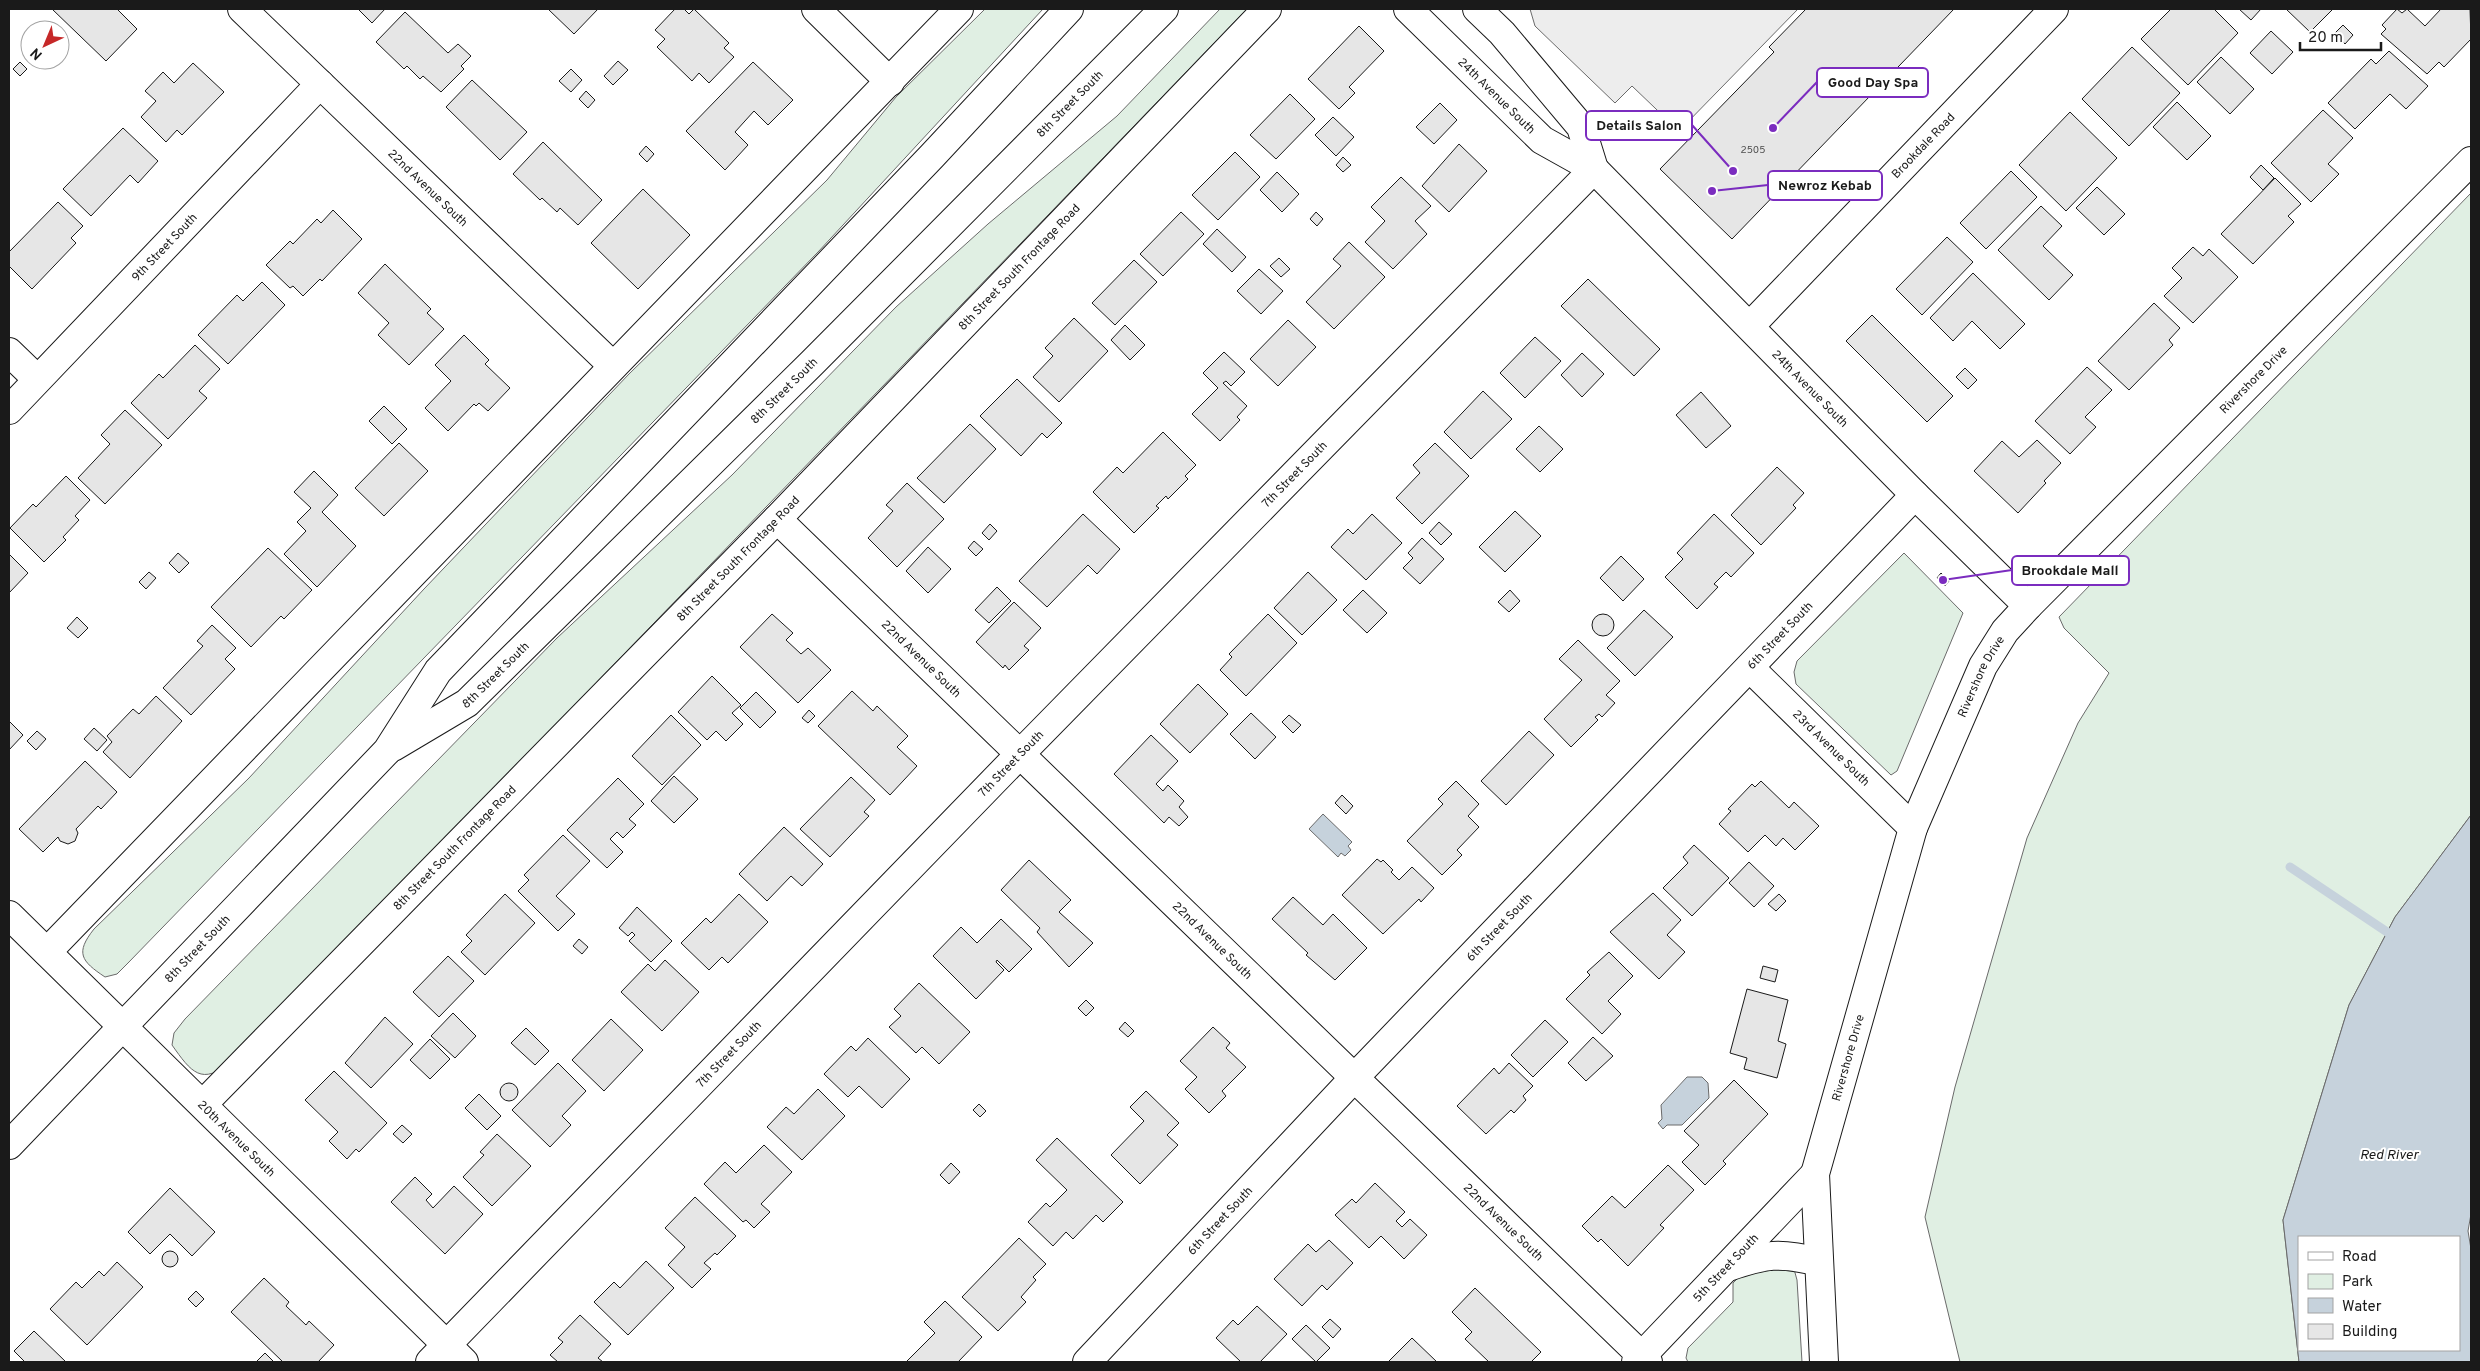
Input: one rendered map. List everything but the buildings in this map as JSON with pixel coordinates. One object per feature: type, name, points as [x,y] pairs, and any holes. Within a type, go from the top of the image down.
[{"type":"street","name":"22nd Avenue South","points":[[242,9],[613,366]]},
{"type":"street","points":[[816,9],[890,82]]},
{"type":"street","points":[[47,952],[959,9]]},
{"type":"street","name":"8th Street South","points":[[9,1145],[387,751],[438,671],[926,163],[1069,9]]},
{"type":"street","name":"8th Street South","points":[[387,751],[467,702],[812,364],[1164,9]]},
{"type":"street","name":"8th Street South Frontage Road","points":[[203,1104],[777,519],[1267,9]]},
{"type":"street","name":"24th Avenue South","points":[[1408,9],[1542,140],[1594,169],[1915,495],[2028,606]]},
{"type":"street","name":"24th Avenue South","points":[[1478,9],[1502,33],[1581,127],[1594,169]]},
{"type":"street","name":"Brookdale Road","points":[[1750,326],[2054,9]]},
{"type":"street","name":"9th Street South","points":[[9,410],[320,84]]},
{"type":"street","name":"Rivershore Drive","points":[[1824,1362],[1815,1174],[1912,828],[1983,666],[2005,631],[2028,606],[2471,161]]},
{"type":"street","name":"7th Street South","points":[[447,1357],[1020,754],[1594,169]]},
{"type":"street","points":[[9,352],[37,380]]},
{"type":"street","name":"6th Street South","points":[[1087,1362],[1354,1078],[1915,495]]},
{"type":"street","name":"22nd Avenue South","points":[[777,519],[1642,1360]]},
{"type":"street","name":"23rd Avenue South","points":[[1750,668],[1912,828]]},
{"type":"street","name":"20th Avenue South","points":[[9,915],[203,1104],[447,1357]]},
{"type":"street","name":"5th Street South","points":[[1642,1360],[1815,1174]]},
{"type":"street","points":[[1725,1269],[1760,1256],[1795,1256],[1819,1262]]},
{"type":"green space","points":[[985,9],[1043,9],[818,252],[128,963],[117,974],[105,977],[90,966],[83,956],[83,951],[84,944],[94,929],[249,778],[424,589],[629,374],[827,180],[896,97]]},
{"type":"green space","points":[[1220,9],[1247,9],[231,1061],[212,1073],[198,1073],[191,1069],[172,1045],[174,1033],[185,1019],[557,638],[732,475],[896,307],[988,224],[1117,116]]},
{"type":"green space","points":[[2471,193],[2471,815],[2395,917],[2349,1005],[2283,1220],[2299,1362],[1960,1362],[1925,1217],[1955,1087],[2027,838],[2078,723],[2109,673],[2064,628],[2059,617]]},
{"type":"green space","points":[[1904,553],[1963,613],[1897,771],[1891,775],[1796,684],[1794,672],[1797,661]]},
{"type":"green space","points":[[1747,1269],[1794,1269],[1797,1280],[1802,1362],[1688,1362],[1686,1358],[1688,1348],[1733,1302],[1733,1283]]},
{"type":"shaded area","points":[[1530,9],[1798,9],[1679,131],[1632,86],[1615,103],[1535,26]]},
{"type":"water","points":[[1323,814],[1352,842],[1348,846],[1351,850],[1345,856],[1341,853],[1338,857],[1309,829]]},
{"type":"water","name":"Red River","points":[[2471,815],[2471,1214],[2468,1231],[2471,1249],[2471,1362],[2299,1362],[2283,1220],[2349,1005],[2395,917]]},
{"type":"water","points":[[1687,1077],[1702,1077],[1708,1083],[1709,1098],[1682,1125],[1667,1125],[1663,1129],[1658,1123],[1662,1119],[1661,1105]]},
{"type":"waterway","points":[[2290,867],[2396,938]]},
{"type":"place","name":"Good Day Spa","points":[[1773,128]]},
{"type":"place","name":"Details Salon","points":[[1733,171]]},
{"type":"place","name":"Newroz Kebab","points":[[1712,191]]},
{"type":"place","name":"Brookdale Mall","points":[[1943,580]]}]
